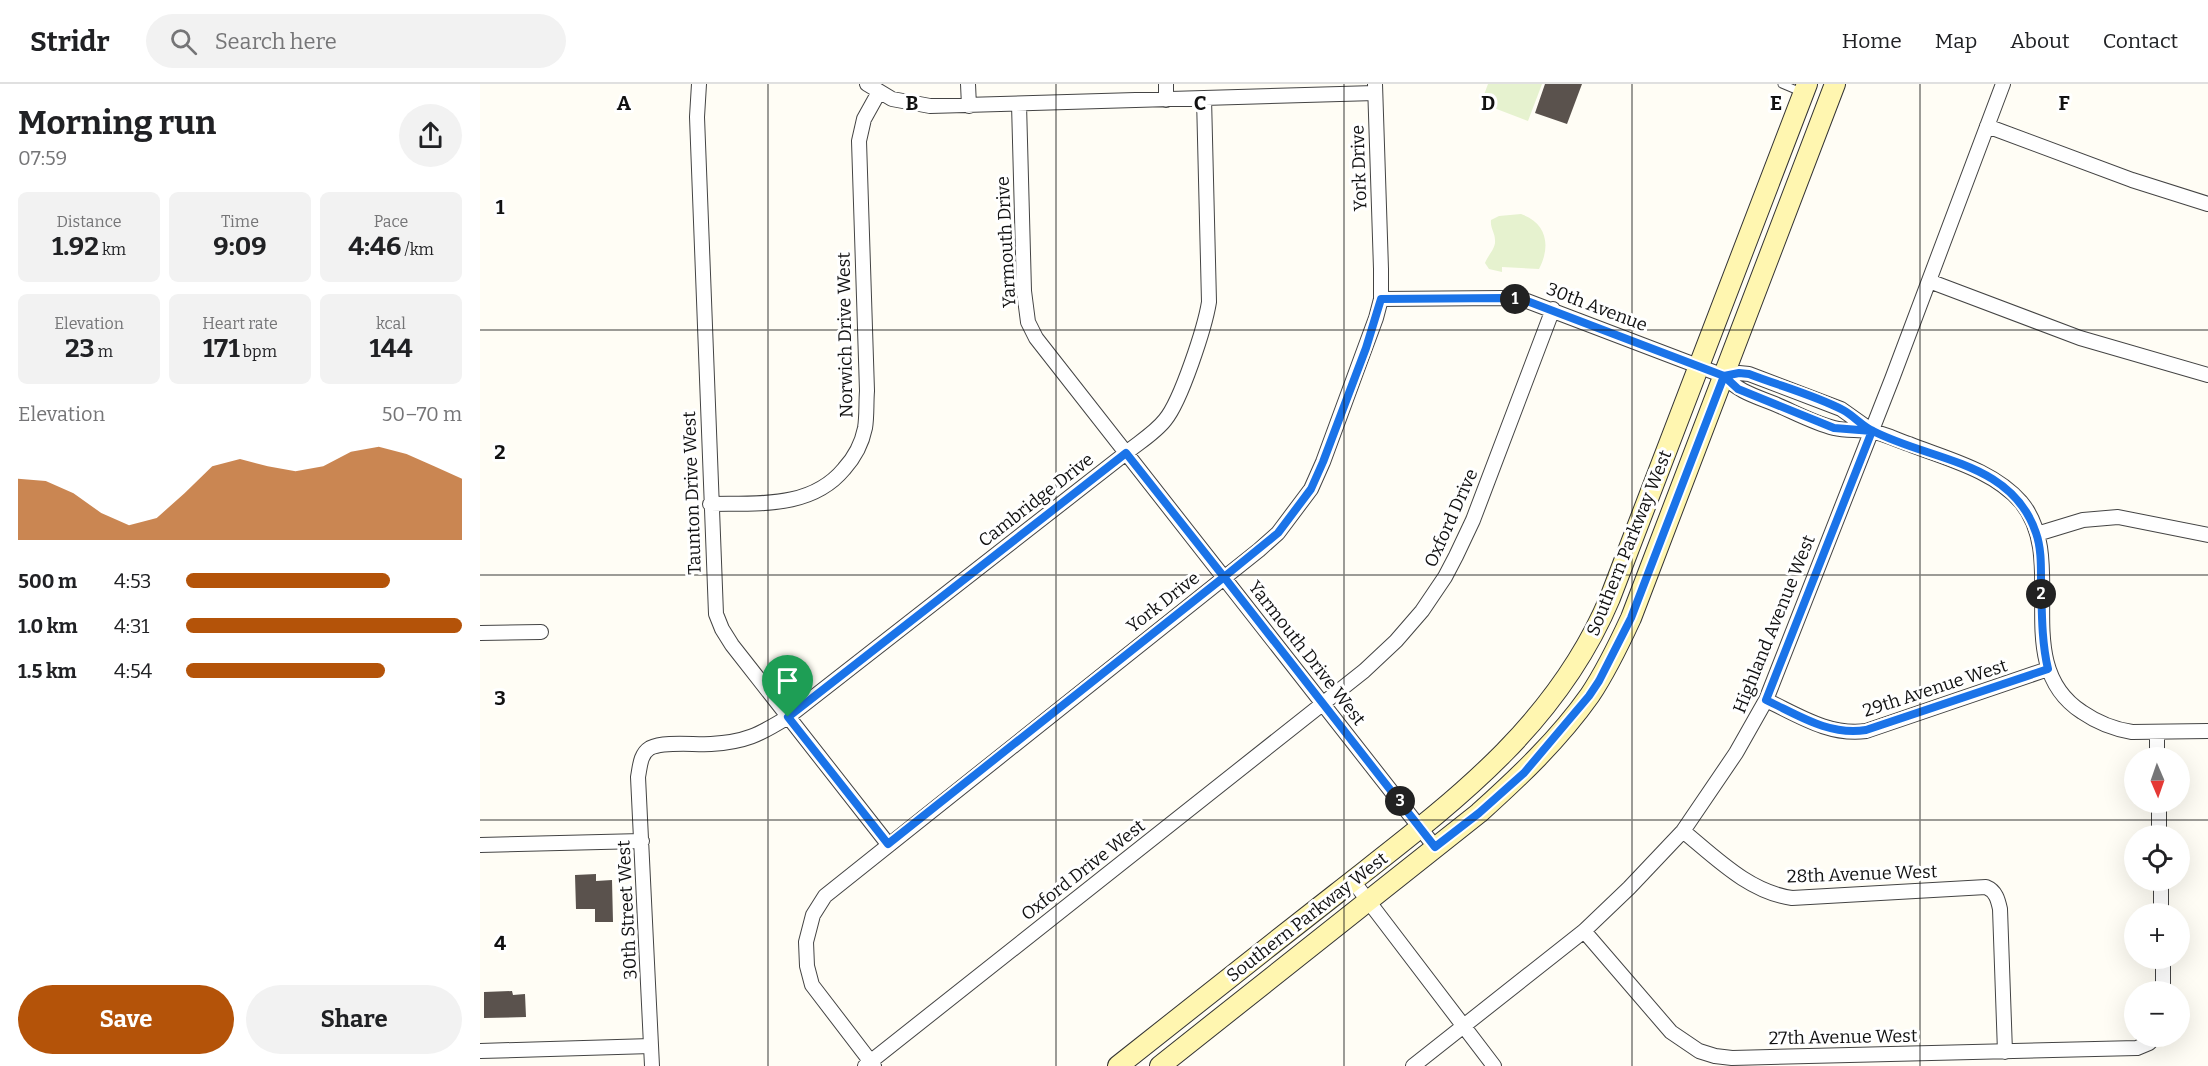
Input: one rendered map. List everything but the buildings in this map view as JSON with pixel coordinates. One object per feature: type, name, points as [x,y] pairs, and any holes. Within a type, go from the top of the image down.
[{"type":"street","name":"Taunton Drive West","points":[[699,84],[697,117],[716,614],[732,645],[888,844]]},
{"type":"street","points":[[968,84],[969,106]]},
{"type":"street","points":[[1166,84],[1166,100]]},
{"type":"street","name":"Southern Parkway West","points":[[1160,1066],[1479,813],[1524,773],[1589,696],[1631,618],[1835,84]]},
{"type":"street","name":"Highland Avenue West","points":[[1413,1066],[1584,931],[1629,888],[1683,831],[1736,753],[1766,700],[1872,431],[2003,84]]},
{"type":"street","name":"Norwich Drive West","points":[[710,504],[787,501],[807,496],[840,475],[851,461],[859,445],[865,429],[867,391],[859,141],[873,88]]},
{"type":"street","points":[[873,88],[892,99],[918,105],[969,106],[1166,100],[1375,88]]},
{"type":"street","name":"York Drive","points":[[870,1065],[812,985],[807,966],[806,942],[813,915],[825,896],[1278,533],[1311,489],[1366,348],[1381,299],[1375,88]]},
{"type":"street","name":"Southern Parkway West","points":[[1118,1066],[1421,827],[1481,776],[1538,718],[1575,667],[1599,623],[1806,88]]},
{"type":"street","name":"Cambridge Drive","points":[[644,754],[650,748],[664,745],[743,741],[758,736],[788,717],[1165,421],[1207,318],[1210,284],[1204,98]]},
{"type":"street","name":"Yarmouth Drive","points":[[1019,104],[1024,291],[1028,322],[1048,356],[1126,453]]},
{"type":"street","points":[[1987,126],[2132,180],[2208,204]]},
{"type":"street","points":[[1929,281],[2080,338],[2208,375]]},
{"type":"street","name":"30th Avenue","points":[[1381,299],[1503,298],[1527,301],[1724,376]]},
{"type":"street","name":"Oxford Drive","points":[[1323,703],[1364,671],[1396,640],[1422,611],[1445,577],[1473,520],[1553,309]]},
{"type":"street","points":[[1724,376],[1749,374],[1840,409],[1872,431],[1967,466],[1991,477],[2009,490],[2022,504],[2037,534],[2040,553],[2044,654],[2048,669],[2065,699],[2094,720],[2120,730],[2208,731]]},
{"type":"street","points":[[1724,376],[1738,389],[1834,428],[1872,431]]},
{"type":"street","name":"Yarmouth Drive West","points":[[1126,453],[1435,847]]},
{"type":"street","points":[[2037,534],[2084,520],[2118,517],[2208,536]]},
{"type":"street","points":[[480,633],[541,632]]},
{"type":"street","name":"29th Avenue West","points":[[1766,700],[1831,730],[1852,732],[1866,730],[2048,669]]},
{"type":"street","name":"Oxford Drive West","points":[[870,1065],[1323,703]]},
{"type":"street","points":[[2157,732],[2157,747]]},
{"type":"street","name":"30th Street West","points":[[644,754],[638,777],[652,1066]]},
{"type":"street","name":"28th Avenue West","points":[[1683,831],[1749,883],[1764,891],[1792,898],[1986,887],[1990,889],[1998,899],[2000,909],[2005,1052]]},
{"type":"street","points":[[480,845],[642,841]]},
{"type":"street","points":[[1353,881],[1494,1066]]},
{"type":"street","name":"27th Avenue West","points":[[1584,931],[1671,1032],[1699,1051],[1715,1056],[1732,1058],[2139,1047]]},
{"type":"street","points":[[480,1051],[651,1046]]},
{"type":"lane","points":[[1782,84],[1806,88]]},
{"type":"green space","points":[[1488,84],[1542,84],[1528,121],[1481,103]]},
{"type":"green space","points":[[1521,214],[1536,223],[1544,236],[1545,252],[1539,269],[1502,267],[1502,272],[1489,269],[1485,263],[1495,243],[1491,220],[1499,216]]},
{"type":"route","points":[[788,717],[888,844],[1224,577],[1435,847],[1479,813],[1524,773],[1599,681],[1631,618],[1724,376],[1749,374],[1840,409],[1872,431],[1991,477],[2009,490],[2022,504],[2031,519],[2040,545],[2042,630],[2048,669],[1866,730],[1852,732],[1831,730],[1766,700],[1872,431],[1834,428],[1738,389],[1724,376],[1539,304],[1503,298],[1381,299],[1366,348],[1311,489],[1278,533],[1224,577],[1126,453],[788,717]]}]
